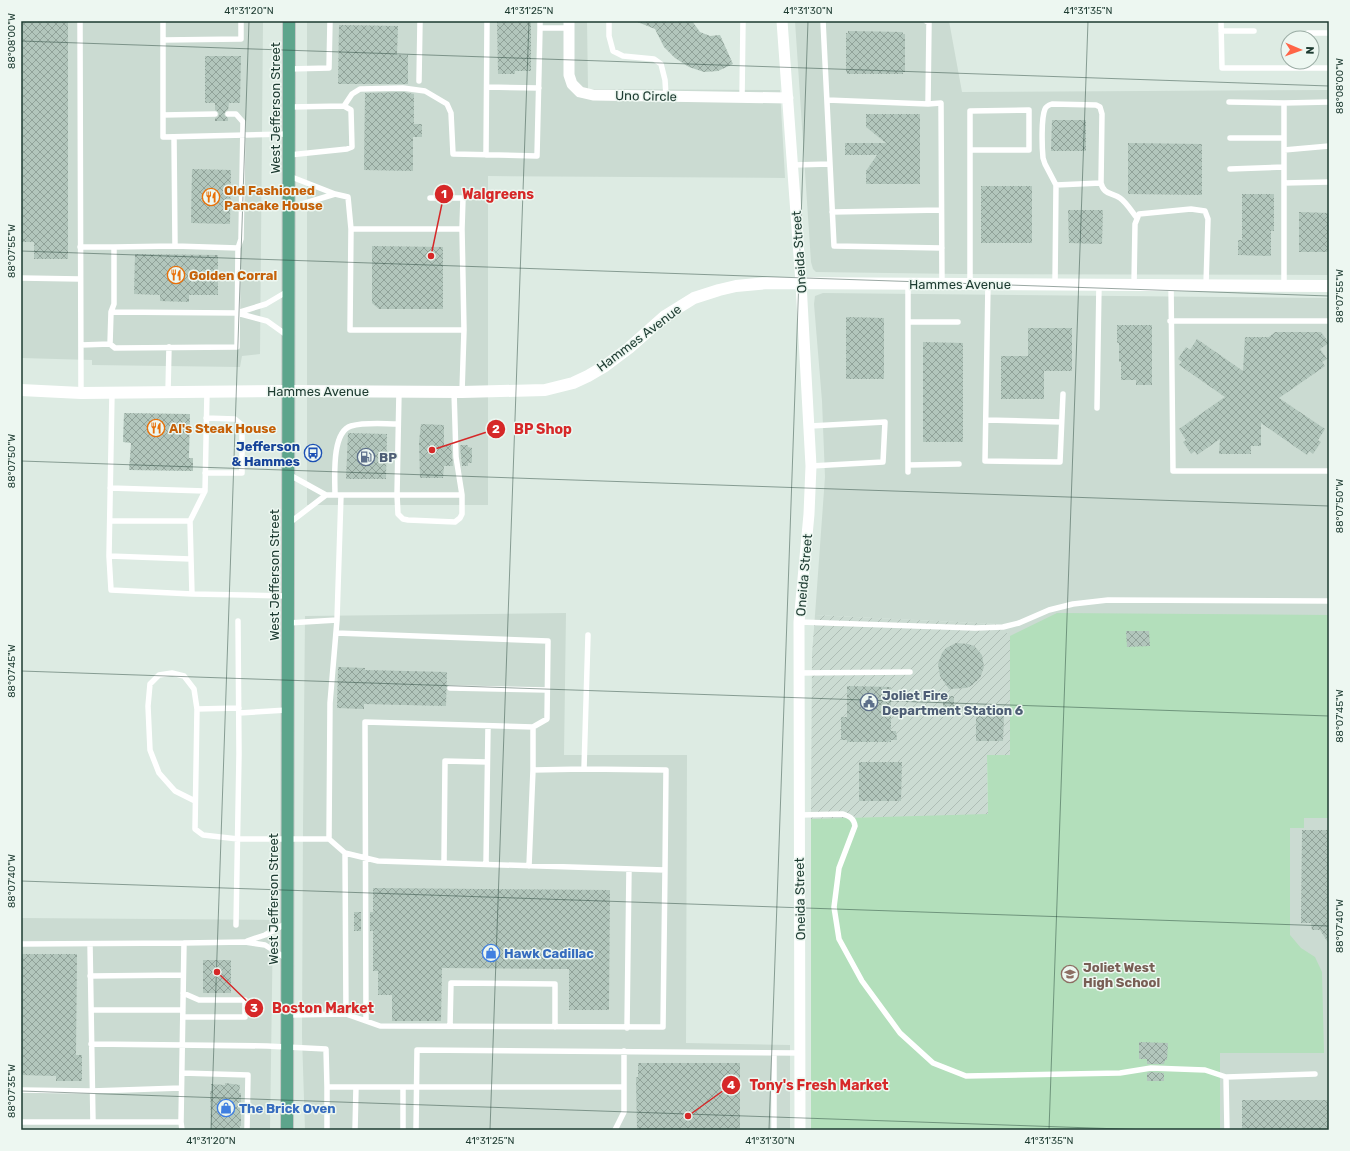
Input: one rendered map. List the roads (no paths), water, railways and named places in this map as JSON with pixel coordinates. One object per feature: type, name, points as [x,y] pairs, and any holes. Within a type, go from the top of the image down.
[{"type":"main road","name":"West Jefferson Street","points":[[287,1130],[288,21]]},
{"type":"street","name":"Oneida Street","points":[[782,21],[802,283],[811,466],[809,514],[799,622],[800,1130]]},
{"type":"street","name":"Uno Circle","points":[[569,25],[569,75],[572,84],[580,92],[593,95],[788,98]]},
{"type":"street","name":"Hammes Avenue","points":[[21,390],[112,393],[288,391],[458,392],[545,390],[573,383],[606,366],[665,316],[694,298],[736,286],[768,283],[1329,286]]},
{"type":"lane","points":[[80,21],[81,393]]},
{"type":"lane","points":[[163,21],[163,137],[288,134]]},
{"type":"lane","points":[[163,40],[241,39],[241,21]]},
{"type":"lane","points":[[288,69],[329,68],[330,21]]},
{"type":"lane","points":[[419,81],[420,21]]},
{"type":"lane","points":[[486,155],[487,21]]},
{"type":"lane","points":[[344,106],[352,94],[360,89],[403,88],[425,90],[447,104],[451,113],[452,154],[537,156],[540,21]]},
{"type":"lane","points":[[609,21],[608,36],[613,51],[623,56],[654,59],[661,64],[665,80],[666,96]]},
{"type":"lane","points":[[742,97],[743,21]]},
{"type":"lane","points":[[823,21],[834,246],[942,248]]},
{"type":"lane","points":[[926,21],[929,23],[928,104]]},
{"type":"lane","points":[[1221,21],[1222,68],[1329,68]]},
{"type":"lane","points":[[540,28],[569,25]]},
{"type":"lane","points":[[1221,31],[1254,31]]},
{"type":"lane","points":[[487,87],[539,88]]},
{"type":"lane","points":[[827,100],[928,104],[940,103],[942,284]]},
{"type":"lane","points":[[1229,102],[1329,102]]},
{"type":"lane","points":[[1284,102],[1284,286]]},
{"type":"lane","points":[[1055,285],[1056,184],[1045,164],[1042,150],[1044,112],[1048,105],[1090,104],[1100,107],[1102,114],[1101,183],[1104,191],[1119,198],[1137,218]]},
{"type":"lane","points":[[288,155],[347,149],[352,147],[351,110],[344,106],[289,107]]},
{"type":"lane","points":[[970,150],[1029,150],[1029,110],[970,111],[970,150],[970,284]]},
{"type":"lane","points":[[163,115],[215,114]]},
{"type":"lane","points":[[80,345],[110,344],[115,348],[237,348],[238,248],[241,239],[243,122],[236,114],[228,114]]},
{"type":"lane","points":[[174,137],[174,246]]},
{"type":"lane","points":[[1230,138],[1284,138]]},
{"type":"lane","points":[[1284,150],[1329,146]]},
{"type":"lane","points":[[792,165],[830,164]]},
{"type":"lane","points":[[1230,169],[1284,167]]},
{"type":"lane","points":[[289,176],[335,194],[348,197],[350,229],[350,330],[464,330]]},
{"type":"lane","points":[[1284,183],[1329,182]]},
{"type":"lane","points":[[1056,184],[1101,183]]},
{"type":"lane","points":[[288,208],[335,194]]},
{"type":"lane","points":[[399,392],[398,514],[403,519],[408,520],[455,522],[462,514],[462,495],[456,456],[458,392],[464,330],[462,229],[463,198],[430,198]]},
{"type":"lane","points":[[1134,285],[1135,224],[1139,214],[1191,209],[1205,211],[1208,218],[1206,286]]},
{"type":"lane","points":[[832,212],[941,210]]},
{"type":"lane","points":[[350,229],[462,229]]},
{"type":"lane","points":[[80,247],[174,246],[238,248]]},
{"type":"lane","points":[[110,344],[111,312],[114,304],[114,247]]},
{"type":"lane","points":[[21,278],[80,279]]},
{"type":"lane","points":[[908,284],[908,472]]},
{"type":"lane","points":[[988,284],[985,461],[1060,462],[1063,394]]},
{"type":"lane","points":[[1097,408],[1099,285]]},
{"type":"lane","points":[[1171,285],[1170,321],[1173,471],[1329,471]]},
{"type":"lane","points":[[237,314],[266,304],[288,290]]},
{"type":"lane","points":[[111,312],[237,314],[267,321],[288,336]]},
{"type":"lane","points":[[1170,321],[1329,321]]},
{"type":"lane","points":[[908,322],[958,322]]},
{"type":"lane","points":[[168,392],[169,347]]},
{"type":"lane","points":[[192,594],[190,521],[205,491],[207,392]]},
{"type":"lane","points":[[112,393],[109,556],[111,590],[192,594],[288,596]]},
{"type":"lane","points":[[205,473],[242,473],[242,425],[235,419],[206,418]]},
{"type":"lane","points":[[986,420],[1061,422]]},
{"type":"lane","points":[[810,426],[885,422],[883,462],[811,466]]},
{"type":"lane","points":[[335,495],[335,455],[339,439],[345,431],[350,426],[366,424],[398,424]]},
{"type":"lane","points":[[908,465],[958,464]]},
{"type":"lane","points":[[288,474],[326,495],[462,495]]},
{"type":"lane","points":[[110,488],[205,491]]},
{"type":"lane","points":[[288,524],[326,495]]},
{"type":"lane","points":[[329,839],[330,703],[337,620],[341,495]]},
{"type":"lane","points":[[110,520],[190,521]]},
{"type":"lane","points":[[109,556],[190,559]]},
{"type":"lane","points":[[799,622],[975,628],[1003,627],[1018,623],[1032,616],[1073,604],[1108,600],[1329,601]]},
{"type":"lane","points":[[288,623],[337,620]]},
{"type":"lane","points":[[236,925],[239,710],[238,621]]},
{"type":"lane","points":[[336,633],[548,641],[547,719],[533,727],[488,727],[365,722],[366,1021]]},
{"type":"lane","points":[[584,769],[588,635]]},
{"type":"lane","points":[[799,673],[910,672]]},
{"type":"lane","points":[[195,801],[175,791],[159,773],[150,750],[148,706],[150,684],[159,675],[172,673],[184,676],[194,688],[197,709],[195,829],[203,835],[238,839],[329,839],[345,853],[378,861],[665,870]]},
{"type":"lane","points":[[450,688],[548,690]]},
{"type":"lane","points":[[197,709],[287,710]]},
{"type":"lane","points":[[486,864],[488,727]]},
{"type":"lane","points":[[529,866],[533,770],[533,727]]},
{"type":"lane","points":[[444,863],[445,761],[487,762]]},
{"type":"lane","points":[[287,1015],[346,1014],[380,1026],[663,1027],[666,770],[533,770]]},
{"type":"lane","points":[[799,815],[844,814],[850,816],[854,820],[855,826],[839,868],[834,907],[838,939],[862,981],[900,1033],[933,1062],[966,1076],[1120,1073],[1151,1068],[1205,1070],[1226,1077],[1315,1074]]},
{"type":"lane","points":[[345,853],[346,1014]]},
{"type":"lane","points":[[627,1028],[628,868]]},
{"type":"lane","points":[[245,942],[265,936],[287,923]]},
{"type":"lane","points":[[21,944],[245,942],[264,946],[287,959]]},
{"type":"lane","points":[[182,1130],[181,1088],[184,943]]},
{"type":"lane","points":[[90,944],[93,1122]]},
{"type":"lane","points":[[90,976],[183,975]]},
{"type":"lane","points":[[450,1026],[451,983],[555,984],[555,1027]]},
{"type":"lane","points":[[183,993],[199,1000],[245,1000],[245,1017],[183,1017]]},
{"type":"lane","points":[[91,1010],[183,1010]]},
{"type":"lane","points":[[91,1044],[326,1049],[327,1130]]},
{"type":"lane","points":[[416,1130],[417,1050],[801,1053]]},
{"type":"lane","points":[[615,1130],[624,1112],[624,1051]]},
{"type":"lane","points":[[774,1053],[774,1130]]},
{"type":"lane","points":[[182,1073],[248,1075],[247,1130]]},
{"type":"lane","points":[[1226,1077],[1227,1130]]},
{"type":"lane","points":[[327,1087],[624,1087]]},
{"type":"lane","points":[[355,1130],[356,1087]]},
{"type":"lane","points":[[403,1087],[403,1130]]},
{"type":"lane","points":[[21,1090],[92,1091],[181,1088]]},
{"type":"lane","points":[[21,1122],[181,1122]]},
{"type":"place","name":"Old Fashioned Pancake House","points":[[211,197]]},
{"type":"place","name":"Walgreens","points":[[431,256]]},
{"type":"place","name":"Golden Corral","points":[[176,275]]},
{"type":"place","name":"Al's Steak House","points":[[156,428]]},
{"type":"place","name":"BP Shop","points":[[432,450]]},
{"type":"place","name":"Jefferson & Hammes","points":[[313,453]]},
{"type":"place","name":"BP","points":[[366,457]]},
{"type":"place","name":"Joliet Fire Department Station 6","points":[[869,702]]},
{"type":"place","name":"Hawk Cadillac","points":[[491,953]]},
{"type":"place","name":"Boston Market","points":[[217,972]]},
{"type":"place","name":"Joliet West High School","points":[[1070,974]]},
{"type":"place","name":"The Brick Oven","points":[[226,1108]]},
{"type":"place","name":"Tony's Fresh Market","points":[[688,1116]]}]
